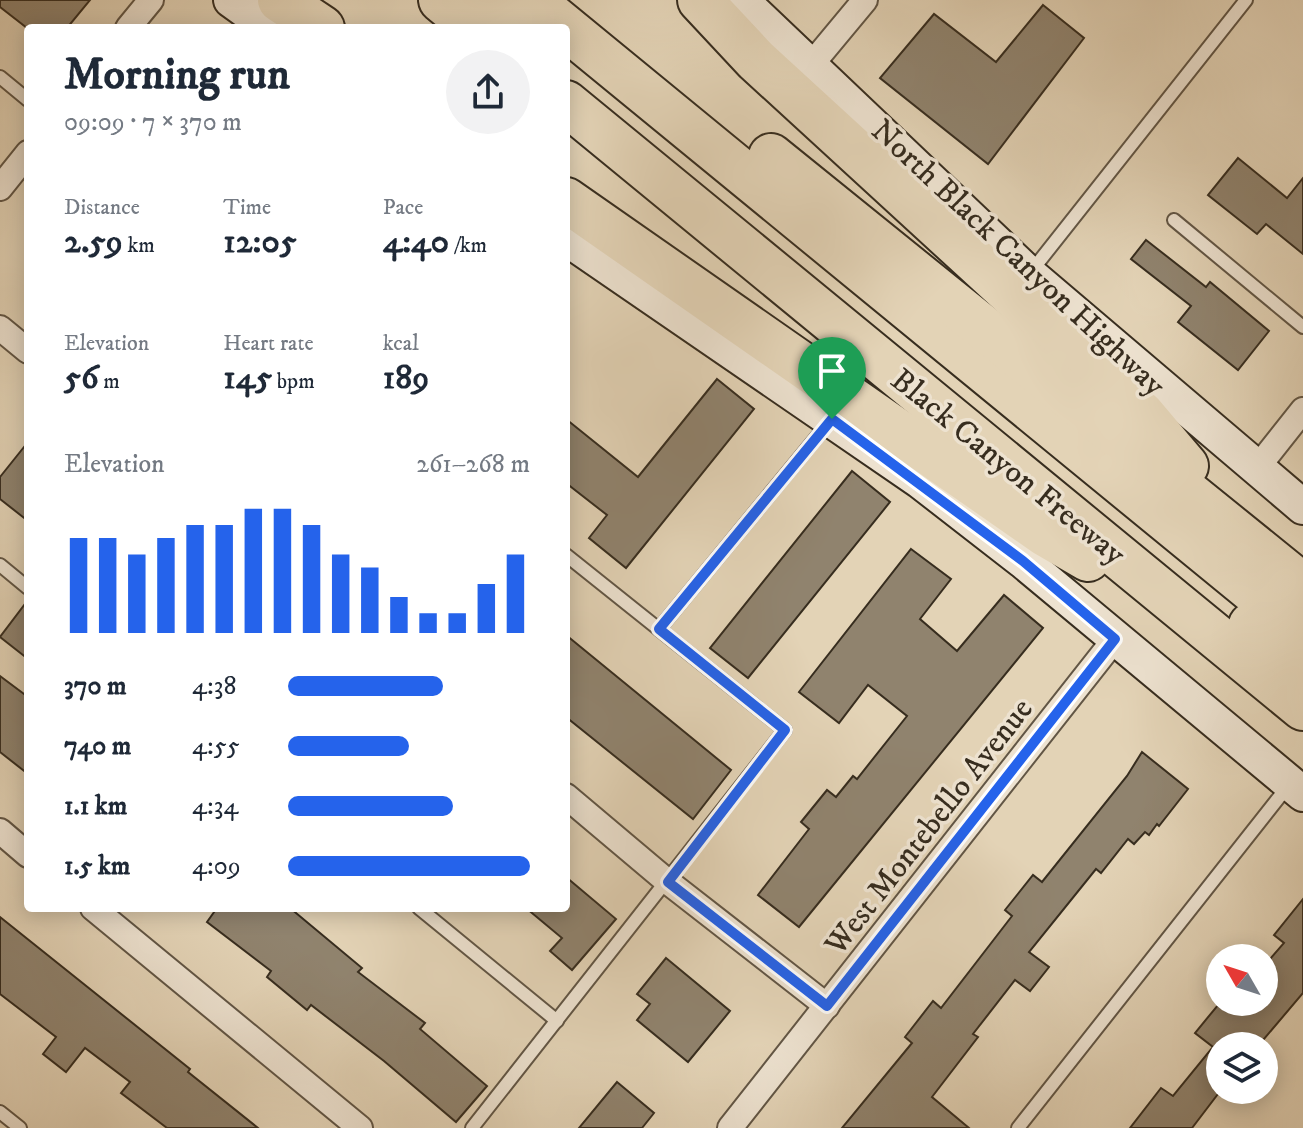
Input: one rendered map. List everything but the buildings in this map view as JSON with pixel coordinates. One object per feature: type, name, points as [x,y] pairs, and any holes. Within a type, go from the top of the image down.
[{"type":"highway","points":[[280,0],[316,24]]},
{"type":"highway","points":[[441,0],[470,24]]},
{"type":"highway","points":[[491,0],[520,24]]},
{"type":"highway","points":[[532,0],[561,24]]},
{"type":"highway","points":[[580,0],[1303,586]]},
{"type":"highway","points":[[700,0],[756,60],[1142,414],[1252,545]]},
{"type":"highway","points":[[570,31],[1303,632]]},
{"type":"highway","points":[[570,64],[1303,668]]},
{"type":"highway","name":"Black Canyon Freeway","points":[[570,106],[1303,708]]},
{"type":"highway","points":[[570,203],[1045,534],[1192,616]]},
{"type":"main road","points":[[231,0],[264,24]]},
{"type":"main road","name":"North Black Canyon Highway","points":[[741,0],[1029,274],[1303,507]]},
{"type":"main road","points":[[570,241],[832,419],[1023,561],[1296,789]]},
{"type":"street","points":[[131,24],[151,0]]},
{"type":"street","points":[[811,65],[865,0]]},
{"type":"street","points":[[0,188],[24,158]]},
{"type":"street","points":[[0,328],[24,348]]},
{"type":"street","points":[[1257,468],[1303,410]]},
{"type":"street","name":"West Montebello Avenue","points":[[730,1128],[1115,639]]},
{"type":"street","points":[[570,799],[668,882],[827,1006]]},
{"type":"street","points":[[0,831],[24,852]]},
{"type":"street","points":[[98,912],[360,1128]]},
{"type":"lane","points":[[1029,274],[1246,0]]},
{"type":"lane","points":[[0,77],[24,97]]},
{"type":"lane","points":[[1174,220],[1303,327]]},
{"type":"lane","points":[[659,629],[832,419]]},
{"type":"lane","points":[[472,1128],[785,730],[570,558]]},
{"type":"lane","points":[[0,565],[24,585]]},
{"type":"lane","points":[[1018,1128],[1296,789]]},
{"type":"lane","points":[[424,912],[557,1021]]},
{"type":"lane","points":[[0,1112],[20,1128]]},
{"type":"route","points":[[832,419],[920,481],[1023,561],[1115,639],[827,1006],[668,882],[785,730],[659,629],[832,419]]}]
